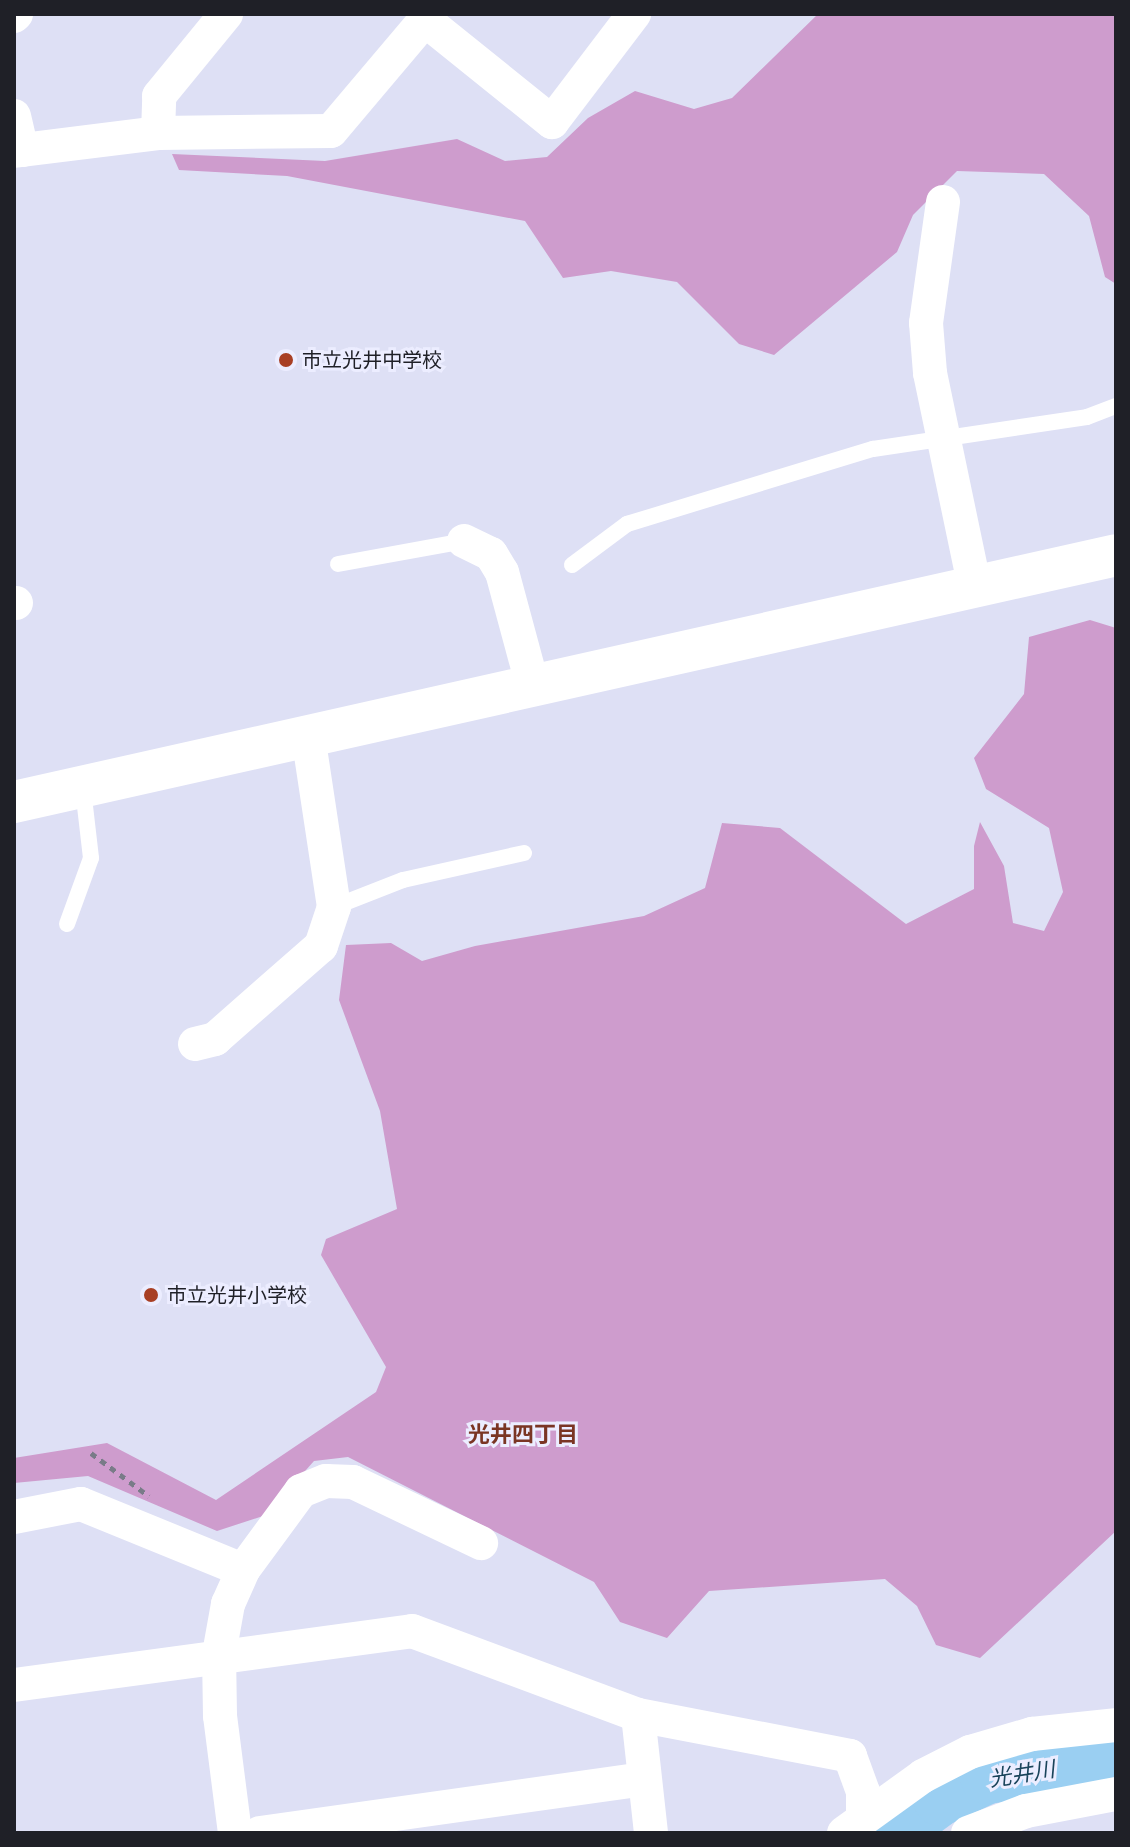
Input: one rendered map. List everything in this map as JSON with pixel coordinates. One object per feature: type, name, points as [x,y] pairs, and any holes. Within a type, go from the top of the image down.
[{"type":"street","points":[[158,133],[159,96],[226,14]]},
{"type":"street","points":[[14,116],[18,150],[158,133],[331,131],[428,17],[552,122],[634,14]]},
{"type":"street","points":[[943,202],[926,323],[975,588]]},
{"type":"street","points":[[464,541],[491,554],[502,572],[533,687]]},
{"type":"street","points":[[14,802],[1116,555]]},
{"type":"street","points":[[195,1044],[215,1039],[321,946],[334,907],[308,735]]},
{"type":"street","points":[[235,1833],[220,1716],[219,1654],[228,1604],[243,1570],[301,1491],[326,1481],[353,1482],[481,1543]]},
{"type":"street","points":[[14,1517],[81,1504],[243,1570]]},
{"type":"street","points":[[14,1685],[219,1654],[412,1631],[638,1715],[850,1756],[863,1792],[853,1824]]},
{"type":"street","points":[[638,1715],[651,1833]]},
{"type":"street","points":[[853,1824],[970,1752],[1032,1734],[1116,1725]]},
{"type":"street","points":[[260,1833],[643,1779]]},
{"type":"street","points":[[968,1833],[1069,1817],[1116,1794]]},
{"type":"lane","points":[[572,565],[627,524],[873,449],[1087,417],[1116,406]]},
{"type":"lane","points":[[338,564],[464,541]]},
{"type":"lane","points":[[67,924],[91,858],[82,787]]},
{"type":"lane","points":[[334,907],[403,880],[524,853]]},
{"type":"shaded area","points":[[818,14],[1116,14],[1116,284],[1105,277],[1089,216],[1044,174],[957,171],[913,215],[897,252],[774,355],[739,344],[677,282],[611,271],[563,278],[525,221],[287,176],[179,170],[172,154],[325,161],[457,139],[505,161],[547,157],[588,118],[635,91],[694,109],[732,98]]},
{"type":"shaded area","points":[[1090,620],[1116,628],[1116,1531],[980,1658],[936,1645],[917,1606],[885,1579],[709,1591],[667,1638],[620,1622],[594,1582],[348,1457],[314,1461],[266,1515],[217,1531],[88,1476],[14,1483],[14,1458],[107,1443],[216,1500],[376,1392],[386,1367],[321,1255],[326,1239],[397,1209],[380,1111],[339,1000],[346,945],[391,943],[422,961],[475,946],[644,916],[705,888],[722,823],[780,828],[906,924],[974,889],[974,846],[980,822],[1004,866],[1013,923],[1044,931],[1063,892],[1049,828],[986,789],[974,758],[1024,694],[1029,637]]},
{"type":"waterway","name":"光井川","points":[[894,1833],[940,1799],[987,1777],[1116,1761]]},
{"type":"place","name":"市立光井中学校","points":[[286,360]]},
{"type":"place","name":"市立光井小学校","points":[[151,1295]]},
{"type":"district","name":"光井四丁目","points":[[523,1435]]}]
